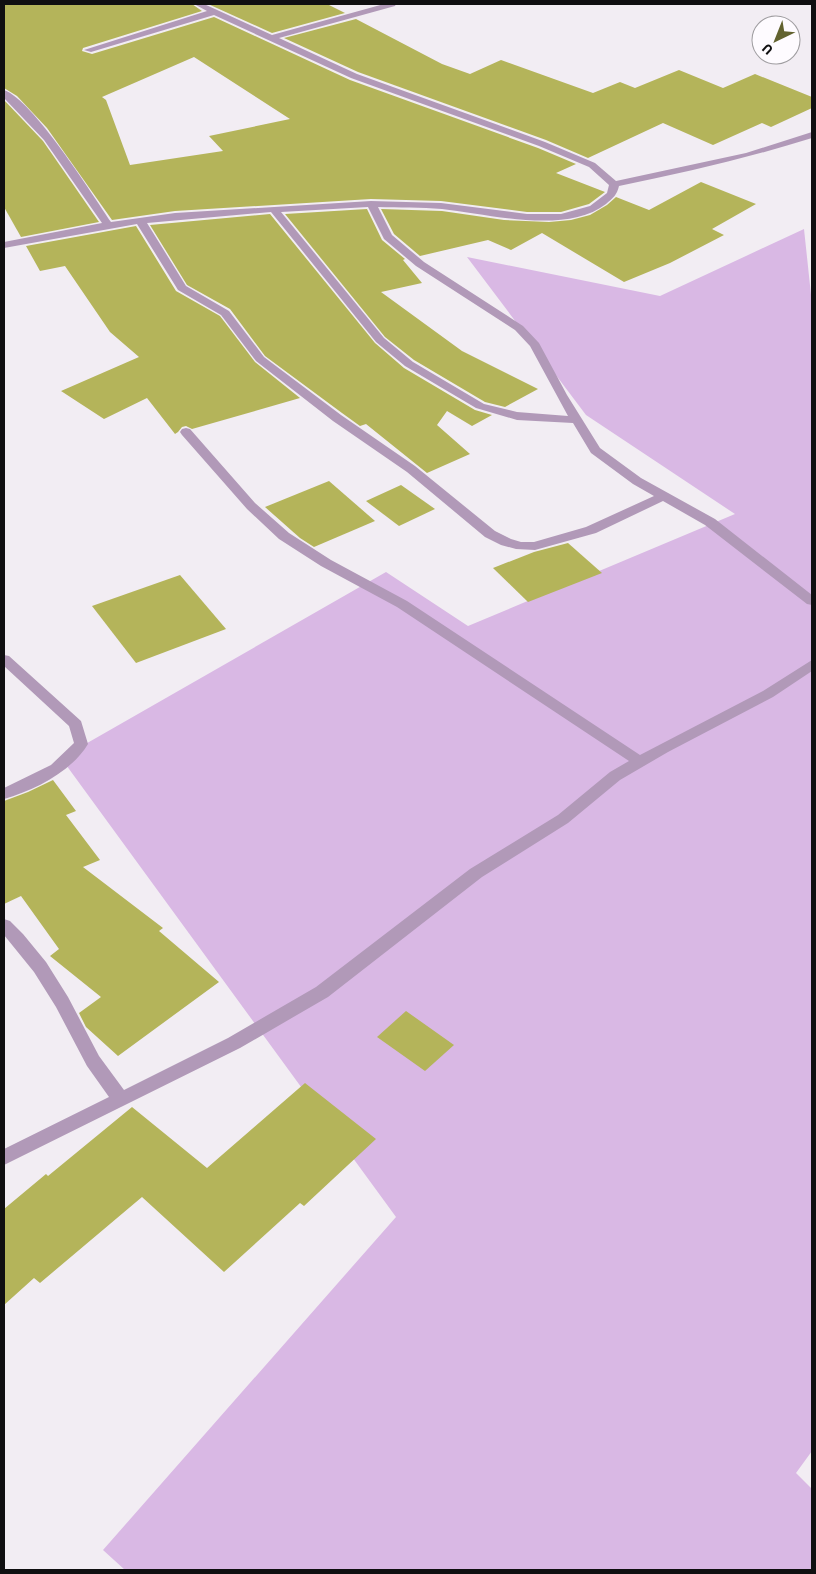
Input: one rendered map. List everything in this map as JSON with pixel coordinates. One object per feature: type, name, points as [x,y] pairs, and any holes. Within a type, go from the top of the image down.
[{"type":"street","points":[[198,4],[255,31],[274,37],[354,76],[542,144],[592,165],[614,184]]},
{"type":"street","points":[[274,37],[392,4]]},
{"type":"street","points":[[88,50],[214,12]]},
{"type":"street","points":[[4,93],[23,108],[56,149],[108,224]]},
{"type":"street","points":[[614,184],[691,169],[748,155],[812,135]]},
{"type":"street","points":[[4,245],[108,224],[175,216],[371,204],[441,206],[527,217],[561,217],[594,208],[612,194],[614,184]]},
{"type":"street","points":[[371,204],[388,237],[420,264],[519,328],[535,344],[561,395],[595,450],[638,481],[710,522],[812,601]]},
{"type":"street","points":[[273,209],[380,340],[410,364],[480,406],[517,416],[576,420]]},
{"type":"street","points":[[140,220],[182,288],[225,312],[260,359],[336,418],[411,469],[490,534],[520,546],[535,546],[591,530],[663,496]]},
{"type":"street","points":[[186,432],[250,506],[284,536],[326,563],[402,604],[640,762]]},
{"type":"street","points":[[4,659],[76,724],[82,744],[74,755],[59,769],[4,794]]},
{"type":"street","points":[[4,1156],[234,1043],[322,992],[476,873],[563,819],[616,776],[768,694],[812,665]]},
{"type":"street","points":[[4,925],[40,967],[62,1002],[93,1061],[121,1100]]},
{"type":"shaded area","points":[[804,229],[812,304],[812,1451],[796,1473],[812,1489],[812,1570],[125,1570],[103,1550],[396,1217],[61,758],[386,572],[468,626],[735,514],[586,415],[467,257],[660,296]]},
{"type":"building","points":[[4,4],[192,4],[202,11],[83,48],[82,51],[92,54],[214,17],[350,80],[538,148],[576,164],[556,173],[605,192],[589,204],[561,212],[527,212],[441,201],[371,199],[175,211],[112,220],[47,128],[17,96],[4,88]],"holes":[[[194,57],[290,119],[209,136],[223,151],[130,165],[106,100],[102,97]]]},
{"type":"building","points":[[208,4],[327,4],[345,13],[272,33]]},
{"type":"building","points":[[356,19],[442,64],[470,74],[501,60],[593,93],[620,82],[635,88],[679,70],[723,88],[755,74],[812,97],[812,108],[771,127],[762,123],[713,145],[663,123],[588,158],[546,140],[358,72],[284,38]]},
{"type":"building","points":[[4,100],[43,141],[99,222],[21,237],[4,207]]},
{"type":"building","points":[[701,182],[756,204],[712,229],[724,235],[670,263],[624,282],[542,233],[511,250],[488,240],[420,256],[394,234],[381,209],[442,211],[504,220],[549,222],[571,220],[590,215],[616,197],[649,210]]},
{"type":"building","points":[[367,209],[382,240],[405,259],[403,260],[422,283],[381,292],[462,351],[538,389],[505,407],[485,402],[414,360],[385,337],[285,214]]},
{"type":"building","points":[[270,214],[375,343],[404,368],[475,410],[492,415],[472,426],[447,411],[437,425],[470,454],[427,473],[366,424],[360,426],[265,356],[230,309],[187,285],[150,225]]},
{"type":"building","points":[[136,226],[176,291],[220,316],[255,362],[300,398],[192,429],[186,426],[182,427],[175,434],[147,398],[104,419],[61,391],[139,357],[110,332],[65,266],[40,271],[26,246]]},
{"type":"building","points":[[329,481],[375,521],[314,547],[300,538],[265,507]]},
{"type":"building","points":[[401,485],[435,509],[399,526],[366,501]]},
{"type":"building","points":[[568,543],[602,573],[528,602],[493,568],[534,552]]},
{"type":"building","points":[[180,575],[226,629],[136,663],[92,606]]},
{"type":"building","points":[[53,780],[76,811],[66,815],[100,860],[83,867],[163,928],[159,931],[219,982],[118,1056],[86,1027],[79,1013],[101,997],[50,956],[59,949],[21,896],[4,904],[4,801]]},
{"type":"building","points":[[406,1011],[454,1045],[425,1071],[377,1037]]},
{"type":"building","points":[[305,1083],[376,1139],[304,1206],[300,1203],[224,1272],[142,1197],[40,1283],[34,1278],[4,1305],[4,1209],[46,1174],[48,1176],[132,1107],[207,1168]]}]
